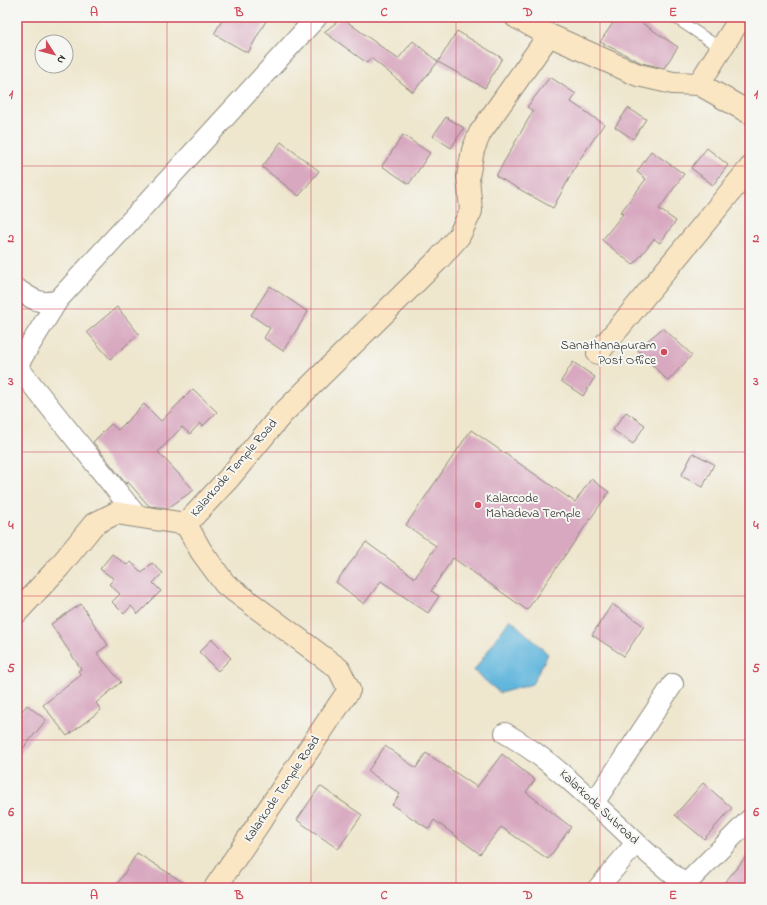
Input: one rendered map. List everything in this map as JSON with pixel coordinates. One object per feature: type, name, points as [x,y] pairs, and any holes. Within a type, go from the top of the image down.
[{"type":"main road","points":[[516,17],[549,35],[638,75],[673,83],[699,84],[750,113]]},
{"type":"main road","points":[[699,84],[741,17]]},
{"type":"main road","name":"Kalarkode Temple Road","points":[[215,888],[350,690],[340,669],[225,584],[201,551],[186,524],[229,478],[281,416],[431,268],[459,236],[471,211],[468,177],[473,150],[480,133],[549,35]]},
{"type":"main road","points":[[598,353],[750,168]]},
{"type":"main road","points":[[17,612],[59,567],[94,524],[116,513],[186,524]]},
{"type":"street","points":[[137,516],[17,366],[58,300],[317,17]]},
{"type":"street","points":[[17,288],[32,299],[47,304],[58,300]]},
{"type":"street","points":[[594,802],[673,684]]},
{"type":"street","name":"Kalarkode Subroad","points":[[505,733],[528,746],[553,764],[636,843],[687,886]]},
{"type":"street","points":[[687,886],[750,819]]},
{"type":"street","points":[[598,888],[636,843]]},
{"type":"lane","points":[[674,17],[722,48]]},
{"type":"water","points":[[510,619],[548,654],[532,684],[500,693],[474,671]]},
{"type":"building","points":[[224,17],[268,17],[248,53],[214,34]]},
{"type":"building","points":[[617,17],[633,17],[678,47],[664,68],[642,63],[600,42]]},
{"type":"building","points":[[342,18],[398,59],[413,41],[438,62],[413,92],[371,58],[367,63],[324,32]]},
{"type":"building","points":[[457,31],[502,58],[485,88],[438,62]]},
{"type":"building","points":[[550,77],[576,94],[571,102],[604,124],[578,162],[553,208],[496,176],[533,111],[527,107]]},
{"type":"building","points":[[628,108],[646,119],[633,139],[615,127]]},
{"type":"building","points":[[446,117],[464,128],[451,148],[433,136]]},
{"type":"building","points":[[403,135],[430,153],[409,184],[382,166]]},
{"type":"building","points":[[281,142],[319,171],[299,196],[262,167]]},
{"type":"building","points":[[707,148],[728,165],[713,185],[691,168]]},
{"type":"building","points":[[651,151],[684,174],[659,209],[676,221],[660,243],[654,239],[633,265],[602,240],[623,214],[620,213],[646,179],[637,172]]},
{"type":"building","points":[[270,286],[308,312],[283,351],[264,338],[270,328],[251,315]]},
{"type":"building","points":[[117,307],[139,334],[110,359],[87,332]]},
{"type":"building","name":"Sanathanapuram Post Office","points":[[663,328],[692,355],[668,381],[637,349]]},
{"type":"building","points":[[573,362],[595,377],[583,396],[561,381]]},
{"type":"building","points":[[193,389],[217,412],[203,426],[200,423],[190,434],[182,427],[158,452],[194,490],[168,508],[149,506],[128,482],[126,484],[93,442],[111,424],[118,430],[144,404],[161,421]]},
{"type":"building","points":[[626,412],[645,425],[633,444],[613,430]]},
{"type":"building","points":[[471,430],[575,502],[591,479],[609,492],[527,610],[453,558],[431,591],[439,596],[428,613],[381,581],[364,604],[336,582],[366,542],[415,578],[436,546],[406,525]]},
{"type":"building","points":[[693,453],[714,464],[703,487],[681,476]]},
{"type":"building","points":[[112,554],[127,565],[131,562],[142,573],[152,563],[163,573],[153,583],[161,591],[138,614],[131,606],[124,614],[112,602],[120,594],[109,584],[114,579],[100,569]]},
{"type":"building","points":[[81,604],[108,645],[97,653],[121,682],[96,703],[101,710],[67,736],[43,705],[81,675],[78,671],[81,669],[51,624]]},
{"type":"building","points":[[612,604],[644,626],[624,656],[592,635]]},
{"type":"building","points":[[212,639],[231,658],[218,671],[199,652]]},
{"type":"building","points":[[27,705],[46,720],[17,756],[17,717]]},
{"type":"building","points":[[385,746],[416,768],[426,753],[477,787],[502,754],[535,780],[526,792],[571,827],[548,859],[501,827],[480,854],[434,820],[429,829],[392,805],[400,794],[368,771]]},
{"type":"building","points":[[703,783],[732,808],[704,839],[675,815]]},
{"type":"building","points":[[320,786],[362,815],[338,849],[297,820]]},
{"type":"building","points":[[750,852],[750,888],[720,888]]},
{"type":"building","points":[[137,853],[192,888],[115,888]]},
{"type":"place","name":"Sanathanapuram Post Office","points":[[664,352]]},
{"type":"place","name":"Kalarcode Mahadeva Temple","points":[[478,505]]}]
